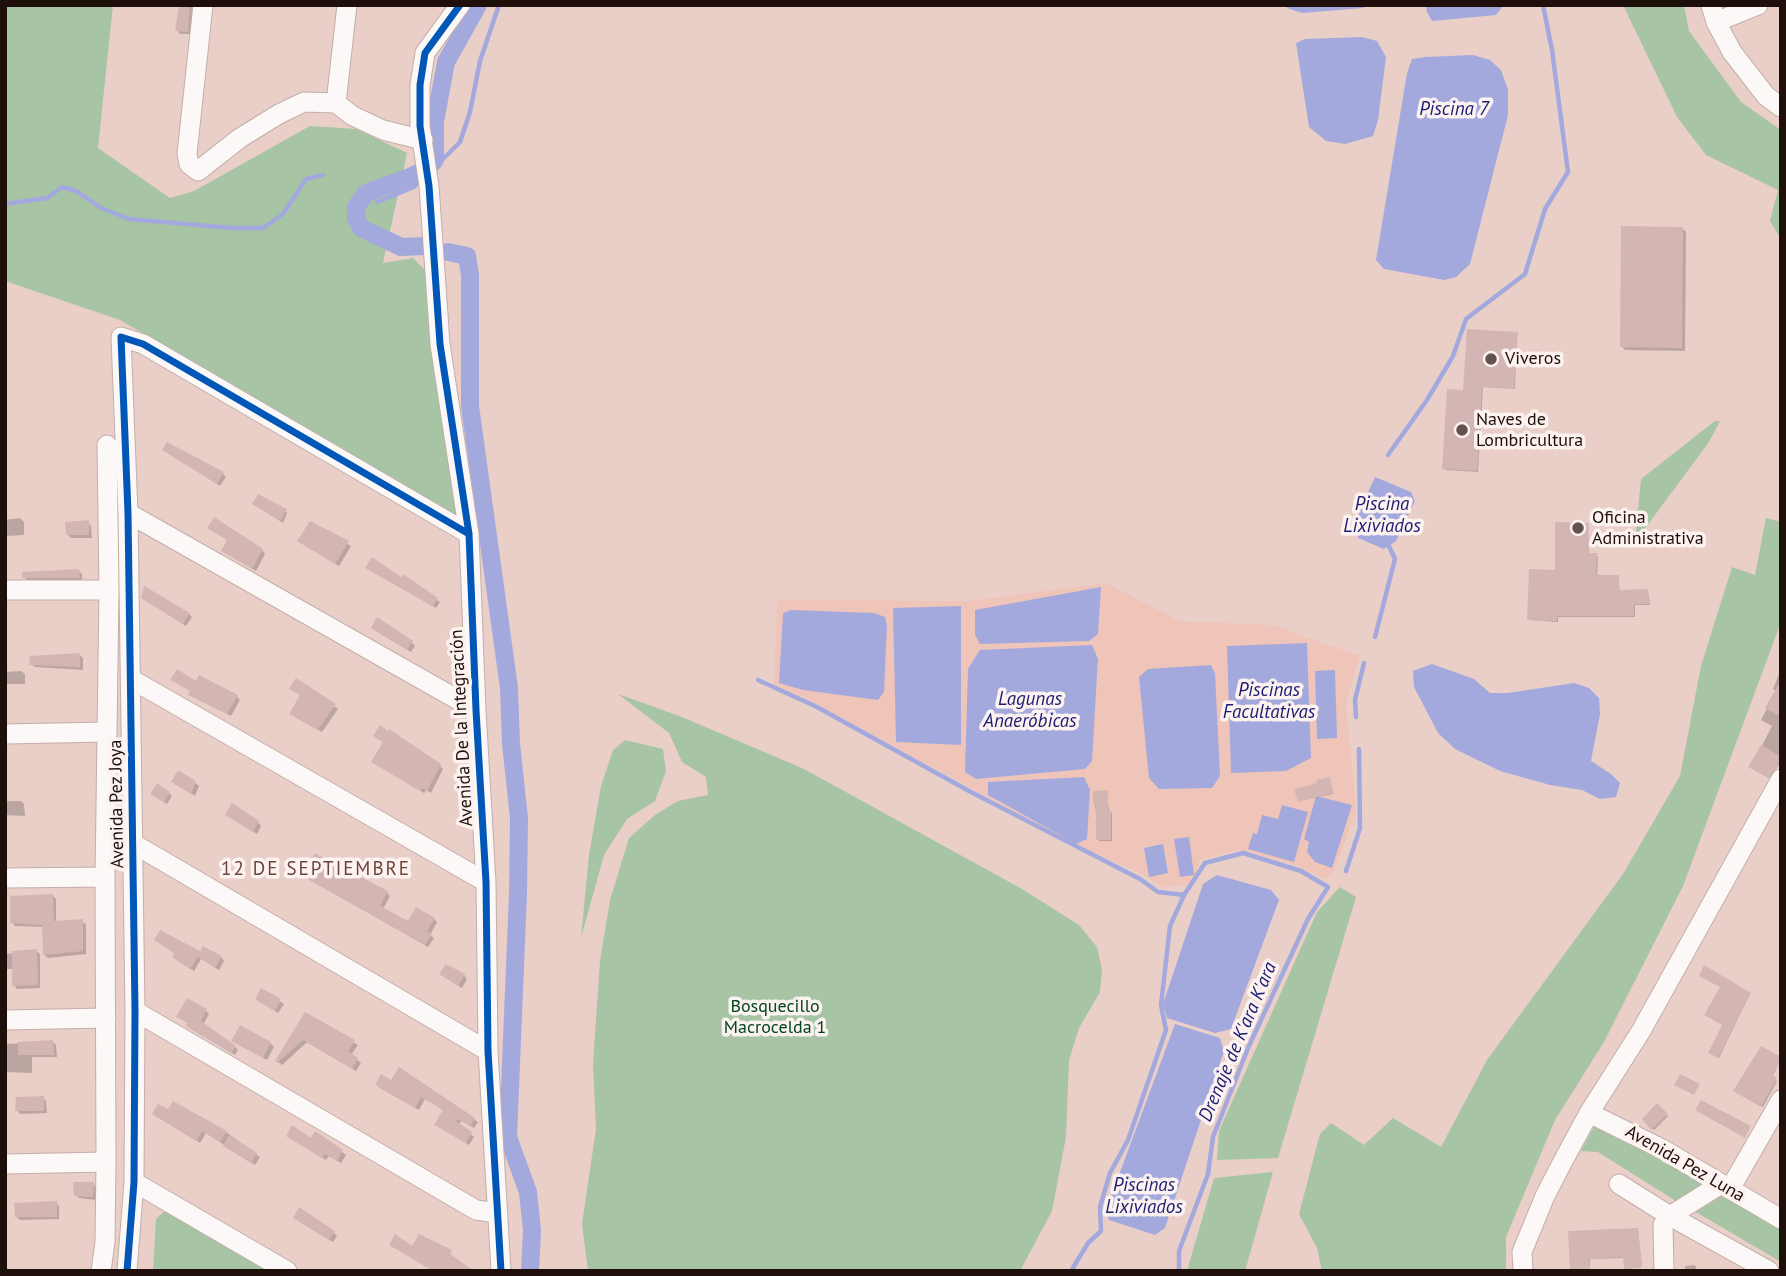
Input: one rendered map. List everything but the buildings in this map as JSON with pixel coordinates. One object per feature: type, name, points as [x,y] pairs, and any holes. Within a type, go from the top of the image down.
[{"type":"street","points":[[203,5],[187,153],[189,164],[198,171],[240,138],[304,102],[336,103],[354,116],[423,147]]},
{"type":"street","points":[[336,103],[347,5]]},
{"type":"street","name":"Avenida De la Integración","points":[[460,5],[425,53],[420,85],[420,126],[429,186],[440,344],[469,534],[486,882],[488,1051],[501,1271]]},
{"type":"street","points":[[1758,5],[1714,13],[1732,52],[1748,76],[1766,96],[1781,107]]},
{"type":"street","name":"Avenida Pez Joya","points":[[127,1271],[134,1181],[134,844],[128,513],[121,337],[143,344],[469,534]]},
{"type":"street","name":"Avenida Pez Joya","points":[[101,1271],[106,1162],[105,877],[109,590],[107,445]]},
{"type":"street","points":[[128,513],[476,710]]},
{"type":"street","points":[[5,590],[109,590]]},
{"type":"street","points":[[131,679],[486,882]]},
{"type":"street","points":[[5,734],[107,732]]},
{"type":"street","points":[[1523,1271],[1522,1252],[1545,1196],[1589,1113],[1641,1031],[1781,779]]},
{"type":"street","points":[[134,844],[488,1051]]},
{"type":"street","points":[[5,878],[105,877]]},
{"type":"street","points":[[135,1010],[477,1210],[498,1213]]},
{"type":"street","points":[[5,1020],[106,1018]]},
{"type":"street","points":[[1664,1271],[1663,1225],[1670,1216],[1726,1186],[1781,1100]]},
{"type":"street","name":"Avenida Pez Luna","points":[[1589,1113],[1628,1131],[1781,1219]]},
{"type":"street","points":[[5,1164],[106,1162]]},
{"type":"street","points":[[134,1181],[287,1271]]},
{"type":"street","points":[[1619,1184],[1769,1271]]},
{"type":"shaded area","points":[[1106,583],[1180,621],[1273,625],[1360,656],[1346,703],[1356,811],[1334,872],[1325,879],[1295,865],[1239,850],[1200,860],[1195,877],[1189,884],[1164,888],[1141,874],[1076,845],[816,704],[774,684],[777,600],[967,601]]},
{"type":"green space","points":[[5,5],[113,5],[98,148],[170,198],[194,191],[310,126],[356,129],[407,153],[383,263],[413,258],[425,270],[434,358],[461,518],[120,320],[5,281]]},
{"type":"green space","points":[[1623,5],[1684,5],[1689,31],[1741,102],[1781,130],[1781,239],[1770,221],[1778,190],[1706,155],[1677,117]]},
{"type":"green space","points":[[1715,421],[1720,421],[1709,442],[1635,542],[1641,479]]},
{"type":"green space","points":[[1766,518],[1781,522],[1781,622],[1683,886],[1604,1042],[1555,1120],[1506,1237],[1506,1271],[1322,1271],[1317,1248],[1299,1214],[1320,1134],[1331,1123],[1364,1145],[1393,1118],[1441,1147],[1487,1060],[1623,874],[1680,776],[1701,666],[1732,567],[1755,575]]},
{"type":"green space","name":"Bosquecillo Macrocelda 1","points":[[618,694],[682,717],[804,769],[1022,889],[1079,925],[1097,947],[1102,970],[1100,992],[1079,1028],[1069,1060],[1066,1137],[1052,1211],[1020,1271],[588,1271],[582,1224],[596,1129],[593,1064],[600,961],[610,900],[629,838],[655,815],[678,801],[708,795],[706,777],[682,762],[669,733]]},
{"type":"green space","points":[[625,740],[663,749],[666,771],[655,801],[627,819],[604,855],[581,938],[589,855],[601,786],[613,750]]},
{"type":"green space","points":[[1340,887],[1356,897],[1278,1158],[1217,1160],[1219,1131],[1317,912]]},
{"type":"green space","points":[[1595,1125],[1627,1139],[1705,1185],[1676,1201],[1598,1152],[1581,1151]]},
{"type":"green space","points":[[1273,1172],[1245,1271],[1187,1271],[1214,1178]]},
{"type":"green space","points":[[1723,1195],[1781,1229],[1781,1262],[1696,1212]]},
{"type":"green space","points":[[167,1209],[283,1271],[153,1271],[156,1219]]},
{"type":"water","points":[[1287,5],[1365,5],[1363,8],[1302,13],[1287,8]]},
{"type":"water","points":[[1426,5],[1504,5],[1496,15],[1432,21]]},
{"type":"water","points":[[1362,37],[1377,41],[1386,57],[1378,120],[1373,136],[1345,144],[1326,141],[1309,127],[1296,43],[1305,39]]},
{"type":"water","name":"Piscina 7","points":[[1473,55],[1490,60],[1501,70],[1508,90],[1508,115],[1470,264],[1456,277],[1444,280],[1384,269],[1376,260],[1407,73],[1412,59]]},
{"type":"water","name":"Piscina Lixiviados","points":[[1375,477],[1411,492],[1415,501],[1396,541],[1384,549],[1358,538],[1356,522]]},
{"type":"water","name":"Lagunas Anaeróbicas","points":[[1101,587],[1098,634],[1089,641],[980,644],[975,635],[975,610]]},
{"type":"water","name":"Lagunas Anaeróbicas","points":[[961,606],[961,745],[896,742],[893,608]]},
{"type":"water","points":[[791,610],[874,613],[885,617],[887,625],[884,692],[878,700],[803,690],[779,683],[783,613]]},
{"type":"water","name":"Piscinas Facultativas","points":[[1307,643],[1311,758],[1286,771],[1231,773],[1227,646]]},
{"type":"water","name":"Lagunas Anaeróbicas","points":[[1092,645],[1098,659],[1092,761],[1085,769],[976,779],[965,772],[968,669],[980,650]]},
{"type":"water","points":[[1432,664],[1474,679],[1490,693],[1508,693],[1574,683],[1589,688],[1599,698],[1600,714],[1591,761],[1620,783],[1616,797],[1600,799],[1582,790],[1550,785],[1500,771],[1455,749],[1438,733],[1414,687],[1413,671]]},
{"type":"water","points":[[1211,665],[1215,674],[1220,776],[1212,788],[1159,789],[1149,778],[1139,677],[1148,669]]},
{"type":"water","name":"Piscinas Facultativas","points":[[1335,670],[1337,738],[1317,739],[1315,671]]},
{"type":"water","name":"Lagunas Anaeróbicas","points":[[1084,777],[1090,790],[1087,839],[1076,844],[988,795],[988,782]]},
{"type":"water","points":[[1316,796],[1352,805],[1332,868],[1315,862],[1307,852],[1309,842],[1304,839]]},
{"type":"water","points":[[1282,805],[1308,812],[1294,862],[1248,849],[1253,833],[1257,834],[1262,815],[1278,819]]},
{"type":"water","points":[[1189,837],[1194,875],[1180,877],[1174,839]]},
{"type":"water","points":[[1163,844],[1168,873],[1149,877],[1144,848]]},
{"type":"water","points":[[1217,875],[1271,890],[1279,900],[1231,1029],[1215,1033],[1167,1018],[1163,1004],[1203,884]]},
{"type":"water","name":"Piscinas Lixiviados","points":[[1175,1024],[1220,1038],[1224,1051],[1165,1228],[1155,1235],[1109,1220],[1106,1210]]},
{"type":"waterway","points":[[424,246],[401,247],[361,228],[356,218],[356,207],[366,193],[427,169],[435,160],[435,122],[446,62],[478,5]]},
{"type":"waterway","points":[[431,171],[460,142],[470,112],[480,61],[499,5]]},
{"type":"waterway","name":"Drenaje de K'ara K'ara","points":[[1388,455],[1427,400],[1453,356],[1466,319],[1525,274],[1545,209],[1568,172],[1552,50],[1543,5]]},
{"type":"waterway","points":[[5,204],[47,198],[62,187],[76,191],[101,208],[129,219],[263,228],[283,214],[306,179],[323,175]]},
{"type":"waterway","points":[[377,202],[414,187],[422,179]]},
{"type":"waterway","points":[[448,252],[467,256],[470,275],[470,406],[509,688],[511,744],[519,818],[508,1137],[528,1192],[532,1230],[530,1271]]},
{"type":"waterway","name":"Drenaje de K'ara K'ara","points":[[1375,637],[1395,559],[1389,546]]},
{"type":"waterway","name":"Drenaje de K'ara K'ara","points":[[1356,717],[1355,700],[1364,663]]},
{"type":"waterway","points":[[758,680],[817,707],[969,791],[1140,879],[1158,892],[1184,895],[1205,863],[1243,853],[1301,871],[1328,887],[1308,919],[1248,1048],[1213,1137],[1208,1174],[1179,1251],[1179,1271]]},
{"type":"waterway","name":"Drenaje de K'ara K'ara","points":[[1346,871],[1360,828],[1359,749]]},
{"type":"waterway","points":[[1071,1271],[1088,1243],[1101,1231],[1100,1207],[1110,1173],[1128,1140],[1166,1030],[1161,1005],[1170,926],[1184,895]]},
{"type":"cycle path","points":[[460,5],[425,53],[420,85],[420,126],[429,186],[440,344],[469,534],[486,882],[488,1051],[501,1271]]},
{"type":"cycle path","points":[[127,1271],[134,1182],[135,1011],[128,513],[121,337],[143,344],[469,534]]},
{"type":"place","name":"Viveros","points":[[1491,359]]},
{"type":"place","name":"Naves de Lombricultura","points":[[1462,430]]},
{"type":"place","name":"Oficina Administrativa","points":[[1578,528]]},
{"type":"district","name":"12 DE SEPTIEMBRE","points":[[316,870]]}]
